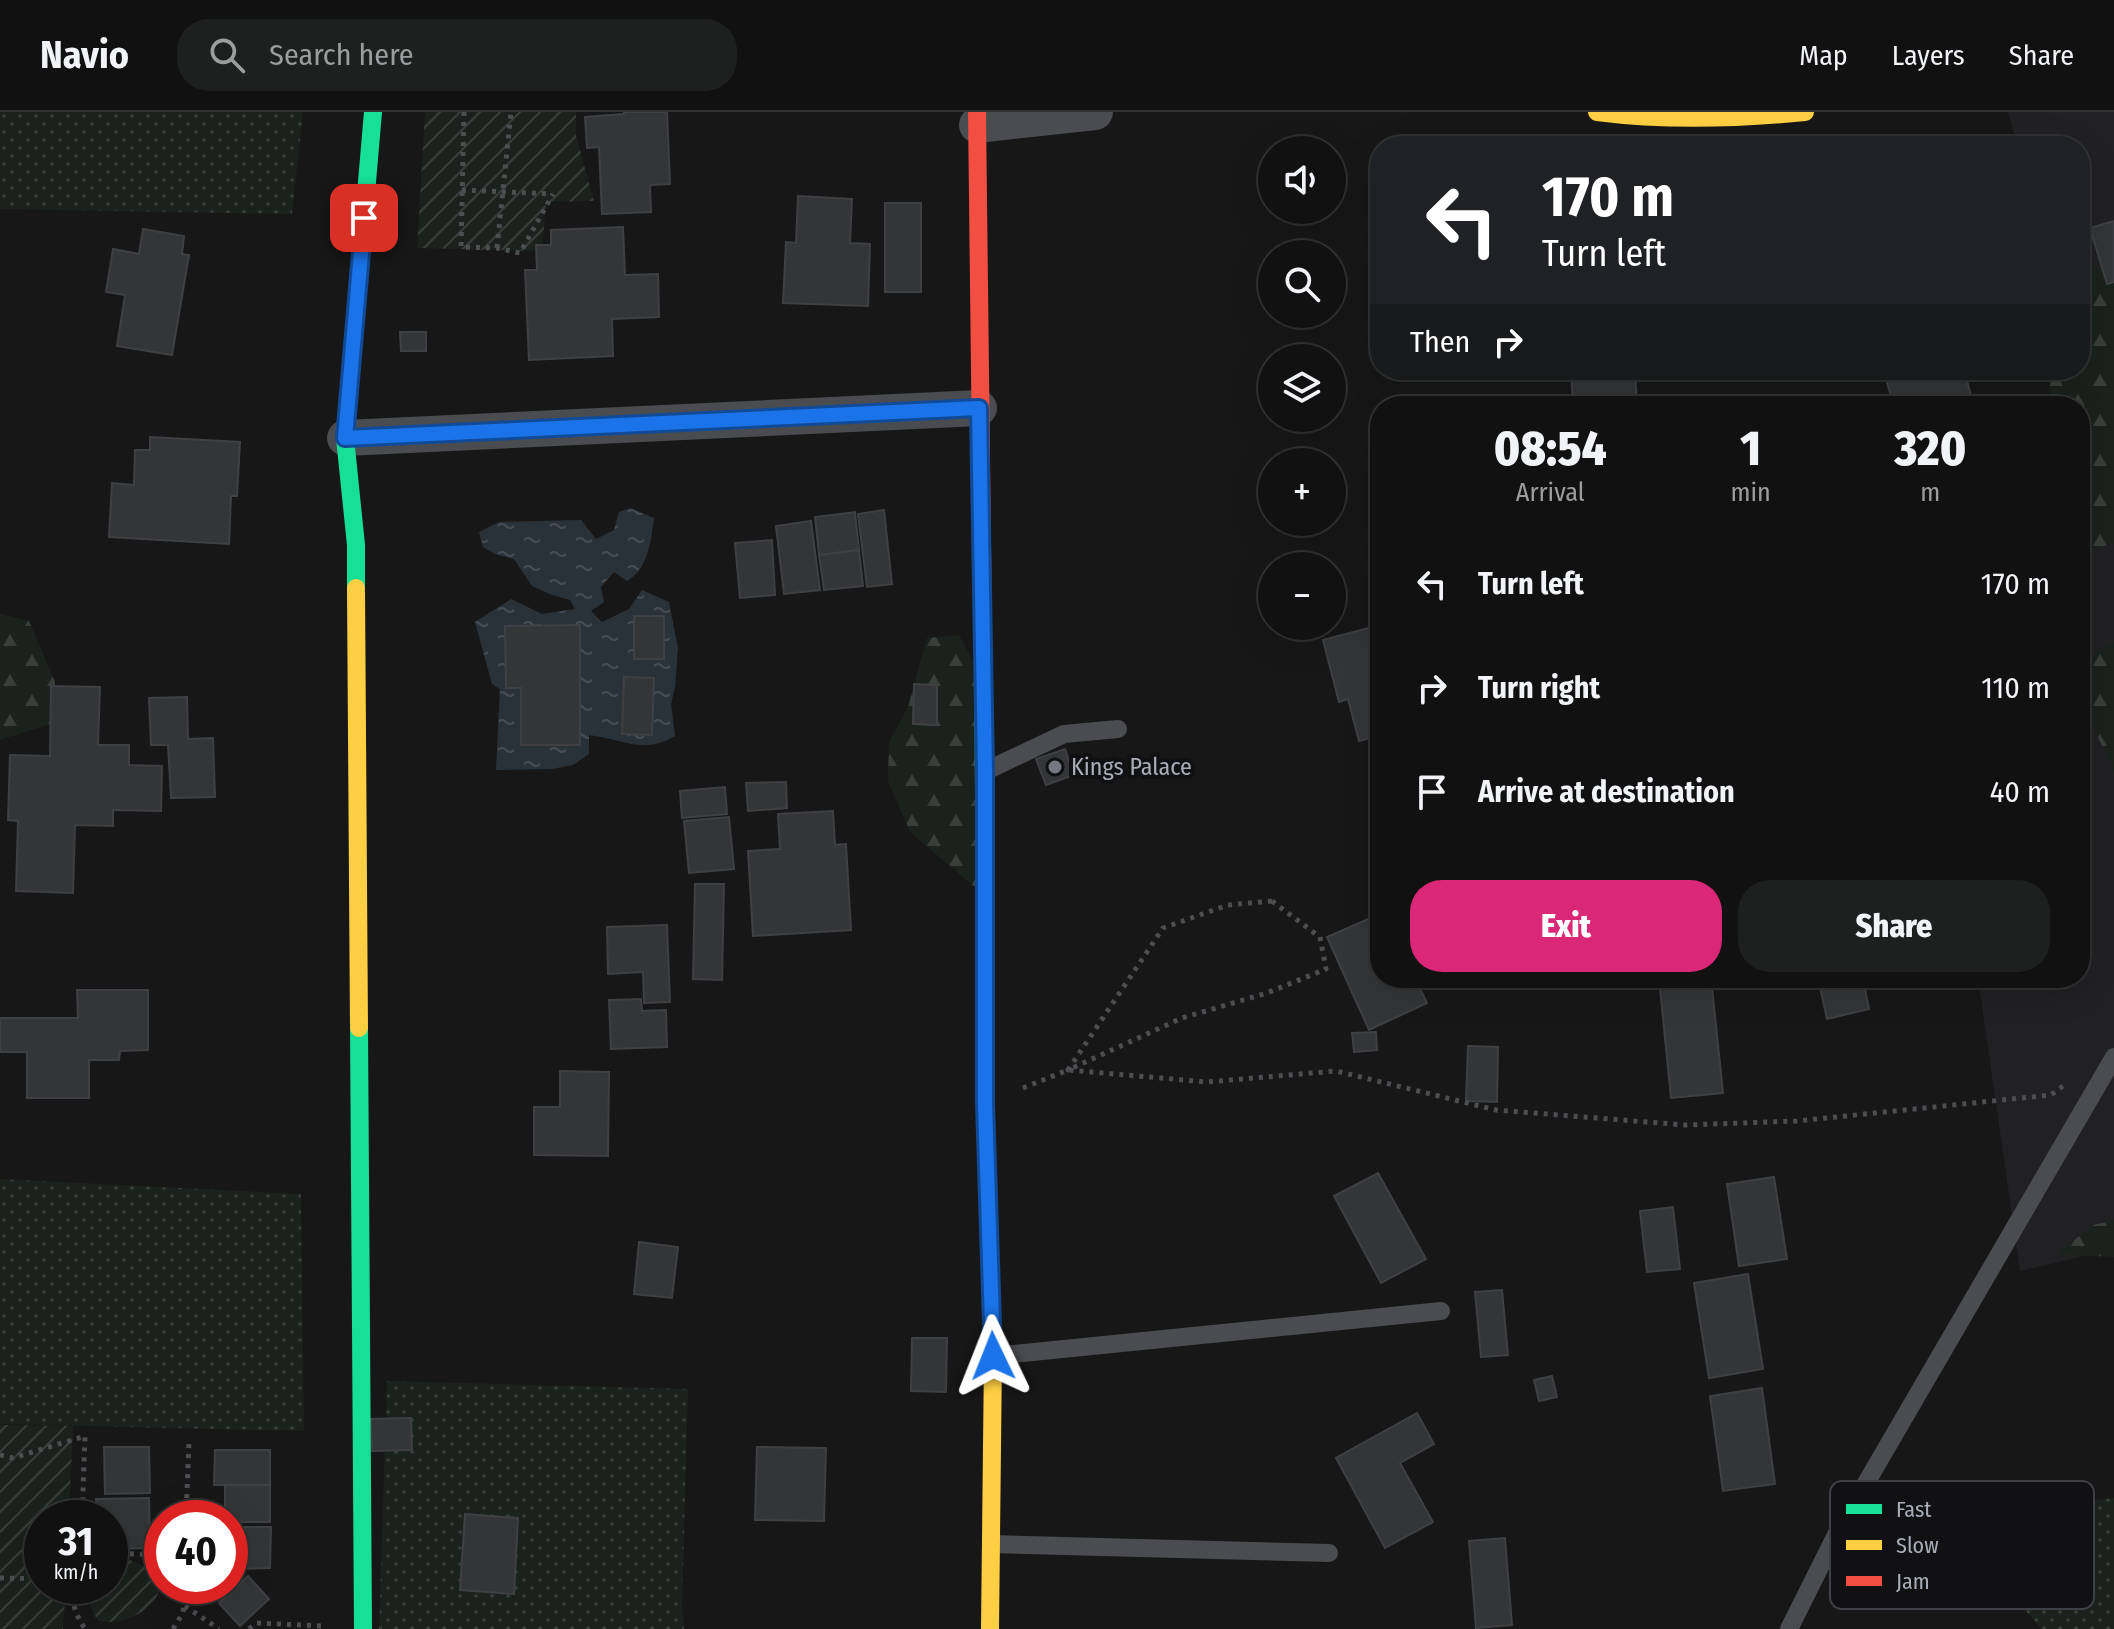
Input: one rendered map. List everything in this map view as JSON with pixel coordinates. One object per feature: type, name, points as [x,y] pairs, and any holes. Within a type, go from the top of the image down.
[{"type":"street","points":[[363,1629],[356,545],[345,438],[373,112]]},
{"type":"street","points":[[990,1629],[993,1356],[985,1103],[985,771],[977,118],[1095,112]]},
{"type":"street","points":[[1597,112],[1643,119],[1736,120],[1805,112]]},
{"type":"street","points":[[345,438],[979,408]]},
{"type":"lane","points":[[985,771],[1064,734],[1118,729]]},
{"type":"lane","points":[[1867,1481],[2114,1057]]},
{"type":"lane","points":[[993,1356],[1441,1311]]},
{"type":"lane","points":[[991,1544],[1329,1553]]},
{"type":"lane","points":[[1789,1629],[1830,1547]]},
{"type":"path","points":[[462,190],[553,194],[520,253],[497,248],[461,247],[462,190],[464,112]]},
{"type":"path","points":[[497,248],[511,112]]},
{"type":"path","points":[[985,1103],[1068,1070],[1182,1018],[1267,993],[1326,969],[1320,937],[1272,901],[1228,905],[1163,928],[1068,1070]]},
{"type":"path","points":[[1068,1070],[1207,1082],[1336,1071],[1496,1110],[1685,1125],[1797,1121],[2051,1095],[2063,1086]]},
{"type":"path","points":[[0,1455],[13,1458],[85,1436],[83,1500]]},
{"type":"path","points":[[187,1500],[189,1441]]},
{"type":"path","points":[[0,1578],[24,1579]]},
{"type":"path","points":[[74,1604],[85,1629]]},
{"type":"path","points":[[173,1629],[185,1606],[219,1629]]},
{"type":"path","points":[[249,1629],[257,1623],[363,1629]]},
{"type":"shaded area","points":[[2008,112],[2114,112],[2114,1249],[2020,1271],[1979,988],[2090,988],[2090,396],[2080,396],[2080,380],[2090,380],[2090,136],[2014,136]]},
{"type":"green space","points":[[0,112],[303,112],[292,214],[0,209]]},
{"type":"green space","points":[[425,112],[576,112],[576,136],[594,201],[546,202],[542,251],[417,248]]},
{"type":"green space","points":[[2091,266],[2114,272],[2114,544],[2090,549],[2090,396],[2049,396],[2050,380],[2090,380]]},
{"type":"green space","points":[[0,614],[29,621],[55,682],[50,724],[0,740]]},
{"type":"green space","points":[[959,635],[986,685],[977,889],[910,832],[888,781],[889,742],[908,707],[927,638]]},
{"type":"green space","points":[[2114,642],[2114,771],[2090,721],[2090,656]]},
{"type":"green space","points":[[0,1179],[301,1194],[304,1431],[0,1424]]},
{"type":"green space","points":[[2114,1221],[2114,1257],[2057,1254],[2093,1225]]},
{"type":"green space","points":[[387,1381],[688,1389],[684,1629],[379,1629]]},
{"type":"green space","points":[[0,1425],[73,1426],[70,1500],[24,1500],[24,1604],[65,1604],[63,1629],[0,1629]]},
{"type":"green space","points":[[2114,1498],[2114,1629],[2042,1629],[2024,1609],[2094,1609],[2094,1500]]},
{"type":"green space","points":[[128,1560],[144,1567],[144,1604],[151,1604],[129,1618],[114,1622],[99,1621],[90,1604],[128,1604]]},
{"type":"water","points":[[630,508],[654,518],[644,562],[627,581],[614,572],[601,587],[604,602],[591,611],[602,622],[629,609],[642,590],[669,602],[678,648],[671,704],[675,736],[664,742],[643,745],[589,735],[589,754],[573,765],[552,769],[496,770],[500,689],[492,684],[475,622],[511,599],[542,614],[575,609],[570,600],[532,586],[514,559],[483,547],[479,532],[499,522],[581,520],[596,539],[614,530],[619,512]]},
{"type":"building","points":[[624,112],[667,112],[670,184],[650,185],[651,212],[602,214],[599,147],[587,148],[585,117]]},
{"type":"building","points":[[798,196],[852,199],[850,243],[870,244],[868,306],[783,303],[786,242],[796,243]]},
{"type":"building","points":[[885,203],[921,203],[921,292],[885,292]]},
{"type":"building","points":[[2114,221],[2114,282],[2107,284],[2090,228]]},
{"type":"building","points":[[623,227],[625,275],[658,274],[659,317],[612,319],[613,356],[529,360],[525,270],[537,270],[536,245],[551,245],[551,230]]},
{"type":"building","points":[[143,229],[184,236],[182,254],[189,255],[172,355],[117,346],[125,295],[106,292],[113,249],[139,254]]},
{"type":"building","points":[[400,332],[426,332],[426,351],[401,351]]},
{"type":"building","points":[[1572,380],[1636,380],[1636,396],[1572,396]]},
{"type":"building","points":[[1886,380],[1967,380],[1971,396],[1891,396]]},
{"type":"building","points":[[150,437],[240,442],[237,496],[231,496],[229,544],[109,537],[112,483],[134,485],[135,450],[150,450]]},
{"type":"building","points":[[884,510],[892,584],[867,587],[858,514]]},
{"type":"building","points":[[855,512],[859,550],[819,555],[815,517]]},
{"type":"building","points":[[811,521],[820,590],[784,594],[776,526]]},
{"type":"building","points":[[772,540],[775,595],[740,598],[735,543]]},
{"type":"building","points":[[859,550],[863,586],[824,590],[819,555]]},
{"type":"building","points":[[634,616],[664,616],[664,659],[634,659]]},
{"type":"building","points":[[580,625],[580,745],[521,745],[521,688],[506,688],[505,626]]},
{"type":"building","points":[[1370,628],[1370,738],[1359,741],[1348,699],[1339,702],[1323,640],[1346,640],[1346,634]]},
{"type":"building","points":[[624,677],[654,678],[652,735],[622,734]]},
{"type":"building","points":[[914,684],[937,685],[937,725],[913,724]]},
{"type":"building","points":[[51,686],[100,687],[98,745],[129,745],[129,765],[162,766],[161,811],[113,810],[113,826],[75,825],[73,893],[16,891],[18,821],[8,820],[10,755],[50,756]]},
{"type":"building","points":[[187,697],[188,739],[213,738],[215,797],[171,798],[168,745],[151,745],[149,698]]},
{"type":"building","name":"Kings Palace","points":[[1065,749],[1074,775],[1046,785],[1036,759]]},
{"type":"building","points":[[786,782],[787,808],[748,811],[746,783]]},
{"type":"building","points":[[725,787],[727,814],[682,818],[680,791]]},
{"type":"building","points":[[833,811],[835,845],[846,844],[851,930],[753,936],[748,851],[780,849],[778,814]]},
{"type":"building","points":[[729,817],[734,869],[689,873],[684,821]]},
{"type":"building","points":[[695,884],[724,884],[722,980],[693,979]]},
{"type":"building","points":[[1370,918],[1370,988],[1420,988],[1427,1003],[1369,1030],[1327,937]]},
{"type":"building","points":[[667,925],[670,1002],[644,1003],[643,972],[608,974],[607,927]]},
{"type":"building","points":[[1660,988],[1712,988],[1723,1093],[1671,1098]]},
{"type":"building","points":[[1820,988],[1865,988],[1869,1009],[1827,1019]]},
{"type":"building","points":[[77,990],[148,990],[148,1050],[120,1051],[119,1060],[89,1060],[89,1098],[27,1098],[27,1052],[0,1052],[0,1018],[78,1018]]},
{"type":"building","points":[[641,999],[642,1011],[666,1010],[667,1047],[611,1049],[609,1000]]},
{"type":"building","points":[[1376,1032],[1377,1050],[1354,1052],[1352,1033]]},
{"type":"building","points":[[1468,1046],[1498,1047],[1497,1102],[1466,1101]]},
{"type":"building","points":[[560,1071],[609,1072],[608,1156],[534,1155],[534,1107],[560,1107]]},
{"type":"building","points":[[1378,1173],[1426,1259],[1381,1283],[1334,1196]]},
{"type":"building","points":[[1774,1177],[1787,1259],[1739,1266],[1727,1184]]},
{"type":"building","points":[[1673,1207],[1680,1269],[1647,1272],[1640,1211]]},
{"type":"building","points":[[639,1242],[678,1247],[672,1298],[634,1294]]},
{"type":"building","points":[[1748,1274],[1763,1369],[1709,1378],[1694,1283]]},
{"type":"building","points":[[1502,1290],[1508,1355],[1481,1357],[1475,1292]]},
{"type":"building","points":[[912,1338],[947,1338],[946,1392],[911,1391]]},
{"type":"building","points":[[1552,1376],[1557,1397],[1539,1401],[1534,1380]]},
{"type":"building","points":[[1762,1388],[1775,1484],[1723,1491],[1710,1396]]},
{"type":"building","points":[[1417,1413],[1434,1444],[1400,1463],[1433,1522],[1385,1548],[1336,1458]]},
{"type":"building","points":[[411,1418],[412,1450],[372,1451],[371,1419]]},
{"type":"building","points":[[104,1447],[149,1447],[150,1493],[105,1494]]},
{"type":"building","points":[[757,1447],[826,1448],[824,1521],[755,1520]]},
{"type":"building","points":[[215,1450],[270,1450],[270,1485],[214,1485]]},
{"type":"building","points":[[225,1485],[270,1485],[270,1522],[248,1522],[248,1500],[225,1500]]},
{"type":"building","points":[[149,1498],[144,1500],[144,1548],[128,1549],[128,1500],[96,1499]]},
{"type":"building","points":[[465,1514],[518,1518],[514,1594],[460,1590]]},
{"type":"building","points":[[248,1527],[271,1527],[270,1568],[248,1569]]},
{"type":"building","points":[[1505,1538],[1512,1625],[1476,1628],[1469,1541]]},
{"type":"building","points":[[248,1576],[269,1599],[240,1626],[220,1604],[248,1604]]},
{"type":"traffic: fast","points":[[356,588],[356,545],[345,438],[373,112]]},
{"type":"traffic: fast","points":[[983,630],[986,1128]]},
{"type":"traffic: fast","points":[[359,1028],[363,1629]]},
{"type":"traffic: slow","points":[[1597,112],[1701,118],[1805,112]]},
{"type":"traffic: slow","points":[[356,588],[359,1028]]},
{"type":"traffic: slow","points":[[986,1128],[993,1356],[990,1629]]},
{"type":"traffic: jam","points":[[977,112],[983,630]]},
{"type":"place","name":"Kings Palace","points":[[1055,767]]},
{"type":"route","points":[[364,218],[345,438],[979,408],[985,771],[985,1103],[993,1356]]}]
